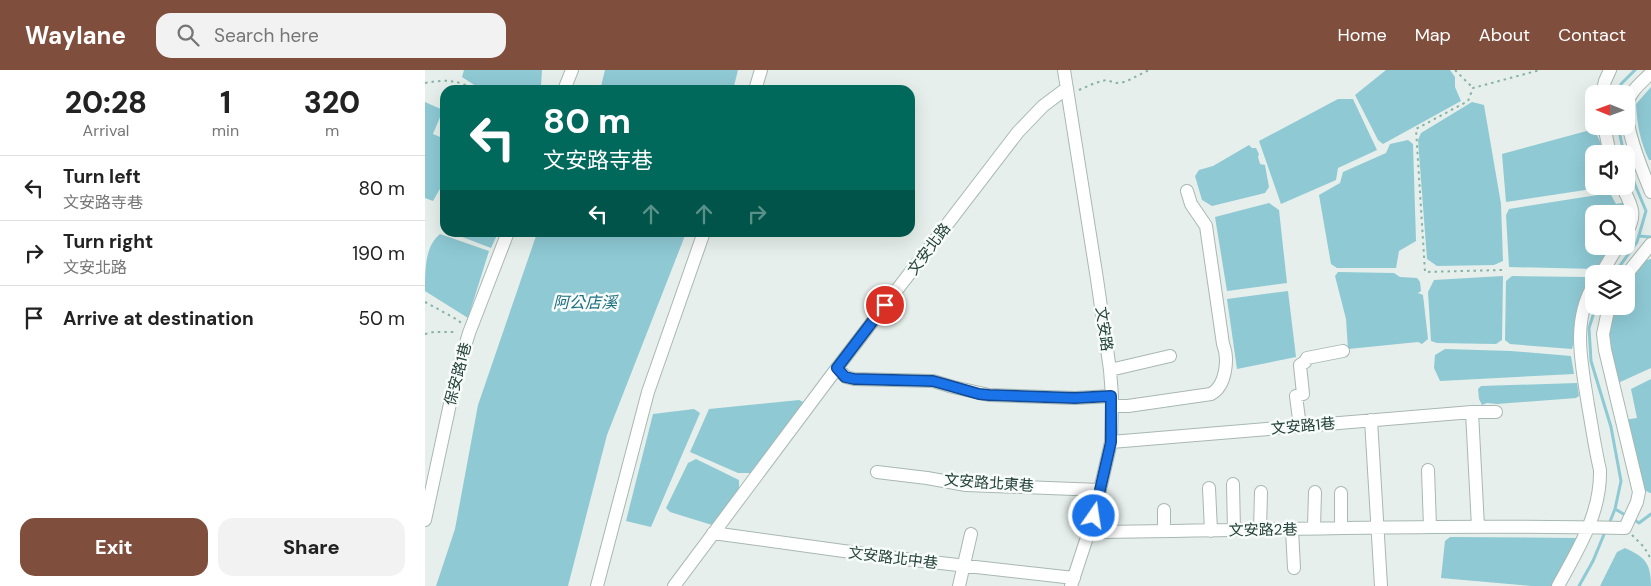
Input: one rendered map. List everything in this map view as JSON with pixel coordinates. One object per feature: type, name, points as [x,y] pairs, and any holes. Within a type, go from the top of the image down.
[{"type":"street","points":[[566,85],[572,70]]},
{"type":"street","points":[[756,85],[761,70]]},
{"type":"street","name":"文安路","points":[[1064,70],[1110,370],[1111,401],[1111,442],[1089,532],[1073,582]]},
{"type":"street","points":[[1604,85],[1610,70]]},
{"type":"street","points":[[1651,73],[1636,87],[1627,104],[1629,128],[1638,161],[1651,192]]},
{"type":"street","name":"文安北路","points":[[674,586],[837,368],[1018,132],[1043,106],[1068,91]]},
{"type":"street","points":[[837,368],[845,377],[854,379],[933,381],[979,394],[1075,398],[1111,401],[1129,406],[1211,394],[1217,390],[1220,384],[1225,367],[1226,352],[1223,344],[1206,226],[1191,204],[1187,191]]},
{"type":"street","name":"保安路1巷","points":[[425,520],[456,376],[469,333],[506,237]]},
{"type":"street","points":[[597,586],[648,392],[702,237]]},
{"type":"street","points":[[1634,265],[1651,244]]},
{"type":"street","points":[[1558,586],[1593,527],[1598,495],[1599,470],[1579,345],[1585,306]]},
{"type":"street","points":[[1607,315],[1603,334],[1605,350],[1639,492],[1637,502],[1625,523]]},
{"type":"street","points":[[1300,427],[1296,396],[1303,394],[1300,365],[1307,358],[1343,351]]},
{"type":"street","points":[[1110,370],[1170,356]]},
{"type":"street","points":[[1472,412],[1478,527]]},
{"type":"street","name":"文安路1巷","points":[[1111,442],[1472,412],[1496,412]]},
{"type":"street","points":[[1371,420],[1381,586]]},
{"type":"street","points":[[1428,470],[1434,527]]},
{"type":"street","name":"文安路北東巷","points":[[877,472],[966,485],[1100,490]]},
{"type":"street","points":[[1233,484],[1233,530]]},
{"type":"street","points":[[1209,488],[1211,531]]},
{"type":"street","points":[[1261,492],[1261,530]]},
{"type":"street","points":[[1314,528],[1315,492]]},
{"type":"street","points":[[1341,493],[1341,527]]},
{"type":"street","points":[[1164,510],[1165,531]]},
{"type":"street","name":"文安路2巷","points":[[1089,532],[1293,530],[1341,527],[1593,527],[1625,523]]},
{"type":"street","points":[[1293,530],[1294,568]]},
{"type":"street","name":"文安路北中巷","points":[[713,533],[1073,582]]},
{"type":"street","points":[[959,586],[971,534]]},
{"type":"path","points":[[1068,91],[1106,80],[1116,83],[1125,82],[1149,70]]},
{"type":"path","points":[[1455,70],[1473,88]]},
{"type":"path","points":[[1473,88],[1540,70]]},
{"type":"path","points":[[425,83],[443,80],[461,82],[467,85]]},
{"type":"path","points":[[1473,88],[1468,101],[1416,129],[1425,272],[1502,270]]},
{"type":"path","points":[[425,302],[458,320],[469,333]]},
{"type":"path","points":[[425,334],[434,332],[469,333]]},
{"type":"path","points":[[1625,523],[1644,547],[1651,560]]},
{"type":"water","points":[[464,70],[542,70],[541,85],[474,85],[462,77]]},
{"type":"water","points":[[605,70],[738,70],[734,85],[601,85]]},
{"type":"water","points":[[1386,70],[1450,70],[1455,77],[1455,87],[1461,101],[1383,144],[1378,140],[1355,95]]},
{"type":"water","points":[[1651,87],[1651,160],[1649,160],[1639,132],[1636,104]]},
{"type":"water","points":[[1338,99],[1353,99],[1377,150],[1338,168],[1336,180],[1281,204],[1259,141]]},
{"type":"water","points":[[425,102],[440,109],[440,117],[433,134],[440,137],[440,189],[433,201],[425,198]]},
{"type":"water","points":[[1472,102],[1484,105],[1501,204],[1503,261],[1494,265],[1437,266],[1427,259],[1418,140],[1421,133]]},
{"type":"water","points":[[1585,131],[1585,135],[1597,135],[1602,145],[1585,145],[1585,190],[1506,202],[1502,154]]},
{"type":"water","points":[[1408,140],[1413,144],[1416,241],[1399,251],[1396,268],[1337,268],[1331,264],[1319,195],[1340,183],[1343,172],[1386,153],[1390,144]]},
{"type":"water","points":[[1249,145],[1252,148],[1256,148],[1260,164],[1265,165],[1269,187],[1265,193],[1212,206],[1202,200],[1195,176],[1199,170],[1213,166]]},
{"type":"water","points":[[1597,195],[1611,195],[1616,204],[1626,202],[1626,205],[1585,205],[1585,255],[1609,255],[1603,265],[1585,265],[1585,269],[1509,267],[1506,215],[1509,209]]},
{"type":"water","points":[[1269,203],[1279,210],[1287,283],[1227,291],[1215,217]]},
{"type":"water","points":[[440,234],[440,237],[449,237],[489,251],[468,318],[425,291],[427,259],[435,239]]},
{"type":"water","points":[[462,237],[496,237],[491,248]]},
{"type":"water","name":"阿公店溪","points":[[536,237],[684,237],[607,435],[568,586],[436,586],[455,529],[478,405]]},
{"type":"water","points":[[1651,259],[1651,368],[1618,383],[1611,376],[1607,319],[1609,315],[1635,315],[1635,269],[1643,261]]},
{"type":"water","points":[[1338,272],[1394,273],[1400,277],[1417,278],[1420,282],[1421,291],[1418,293],[1423,295],[1428,339],[1422,344],[1418,342],[1348,349],[1346,319],[1335,276]]},
{"type":"water","points":[[1503,276],[1502,340],[1496,344],[1437,343],[1431,341],[1428,292],[1434,280]]},
{"type":"water","points":[[1512,276],[1585,277],[1585,300],[1572,349],[1510,344],[1505,340],[1506,281]]},
{"type":"water","points":[[1288,291],[1296,357],[1237,369],[1227,299]]},
{"type":"water","points":[[1445,349],[1511,351],[1571,356],[1574,374],[1440,381],[1434,368],[1435,355]]},
{"type":"water","points":[[1651,379],[1650,493],[1642,489],[1623,420],[1637,418],[1631,389]]},
{"type":"water","points":[[1577,383],[1579,396],[1576,398],[1497,404],[1487,403],[1482,405],[1479,399],[1478,389],[1481,386]]},
{"type":"water","points":[[799,400],[806,403],[751,473],[738,473],[690,452],[709,409]]},
{"type":"water","points":[[694,409],[700,413],[651,527],[626,521],[653,414]]},
{"type":"water","points":[[696,459],[739,480],[739,492],[712,525],[670,512],[666,508],[688,463]]},
{"type":"water","points":[[1450,537],[1577,538],[1553,586],[1532,586],[1441,578],[1445,541]]},
{"type":"water","points":[[1625,548],[1637,554],[1648,566],[1651,586],[1600,586],[1617,552]]},
{"type":"waterway","points":[[1621,85],[1635,70]]},
{"type":"waterway","points":[[1620,135],[1622,145]]},
{"type":"waterway","points":[[1620,265],[1637,242],[1646,211],[1635,185]]},
{"type":"waterway","points":[[1639,236],[1651,237]]},
{"type":"waterway","points":[[1593,315],[1589,328],[1591,361],[1611,427],[1621,481],[1615,509],[1609,524]]},
{"type":"waterway","points":[[1615,509],[1627,516]]},
{"type":"waterway","points":[[1633,519],[1639,523],[1651,514]]},
{"type":"waterway","points":[[1579,586],[1593,561],[1605,532]]},
{"type":"route","points":[[885,305],[837,368],[845,377],[854,379],[933,381],[989,395],[1075,398],[1111,396],[1111,442],[1094,516]]}]
